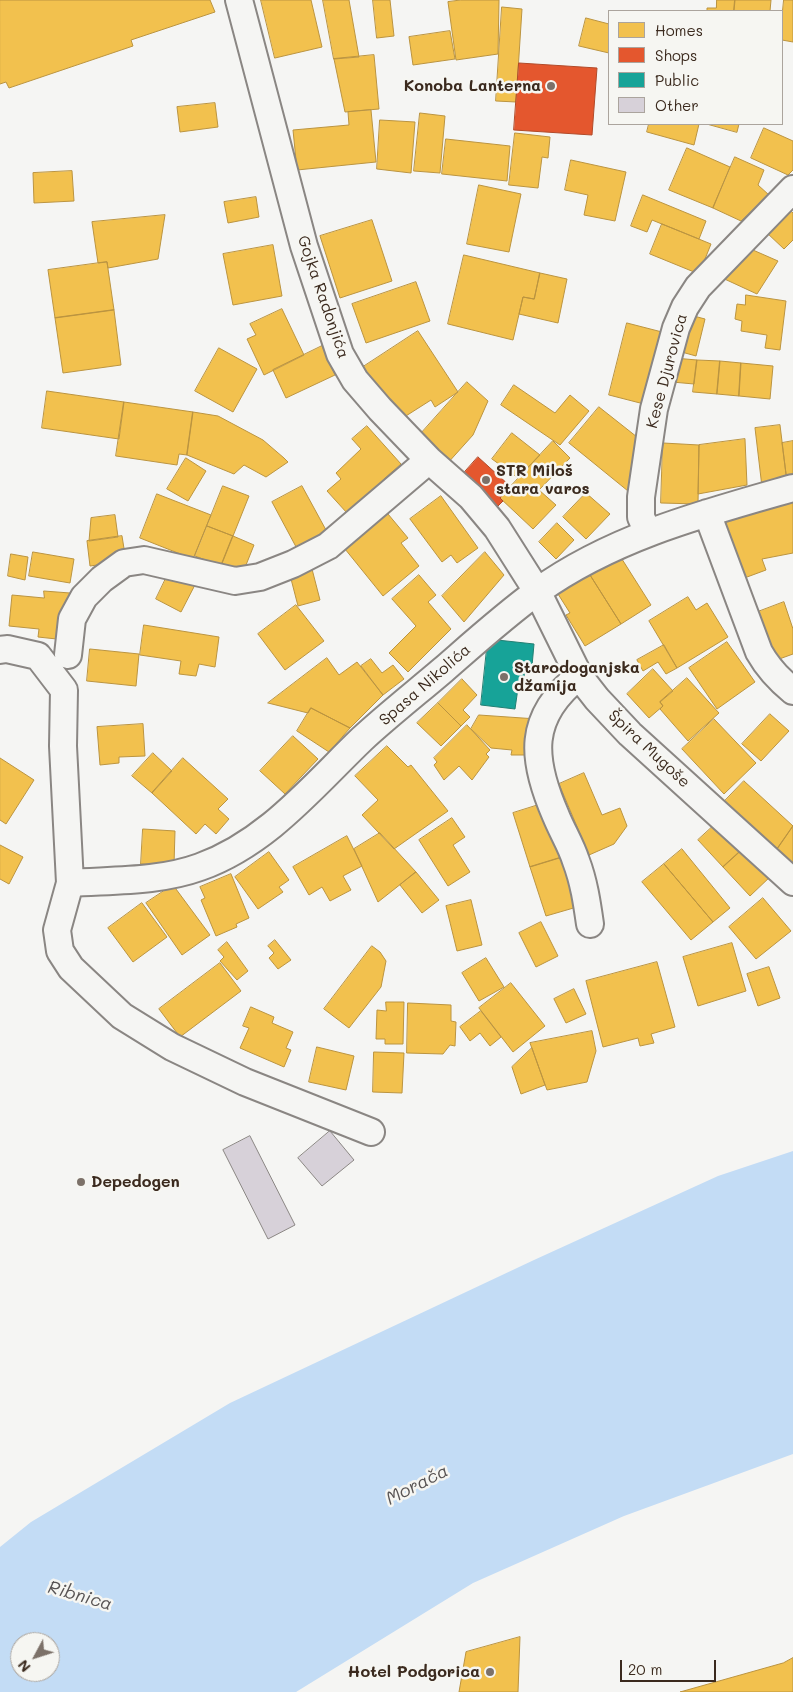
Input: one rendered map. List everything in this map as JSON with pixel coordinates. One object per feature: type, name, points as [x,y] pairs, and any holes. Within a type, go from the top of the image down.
[{"type":"street","name":"Gojka Radonjića","points":[[239,0],[304,246],[340,354],[356,380],[380,409],[429,460],[484,511],[537,591]]},
{"type":"street","name":"Kese Djurovica","points":[[648,533],[641,517],[641,497],[654,409],[676,328],[685,307],[698,287],[793,190]]},
{"type":"street","points":[[68,656],[72,618],[84,597],[102,579],[124,563],[144,560],[235,581],[260,577],[293,564],[328,546],[429,460]]},
{"type":"street","name":"Spasa Nikolića","points":[[70,883],[156,878],[200,868],[245,846],[287,814],[363,738],[482,636],[537,591],[578,564],[648,533],[707,513],[793,488]]},
{"type":"street","points":[[707,513],[759,652],[777,678],[793,691]]},
{"type":"street","name":"Špira Mugoše","points":[[537,591],[579,676],[597,699],[630,734],[793,882]]},
{"type":"street","points":[[0,650],[7,649],[38,656],[64,690],[63,746],[70,883],[57,930],[60,951],[71,968],[122,1016],[172,1048],[244,1082],[371,1132]]},
{"type":"street","points":[[579,676],[561,691],[550,705],[542,725],[538,751],[543,780],[555,814],[576,860],[585,893],[590,924]]},
{"type":"water","points":[[793,1151],[793,1454],[624,1516],[473,1583],[296,1692],[0,1692],[0,1547],[31,1522],[230,1403],[718,1176]]},
{"type":"building: Homes","points":[[0,0],[210,0],[215,12],[131,40],[133,46],[9,88],[6,82],[0,84]]},
{"type":"building: Homes","points":[[261,0],[311,0],[322,47],[275,58]]},
{"type":"building: Homes","points":[[323,0],[349,0],[359,57],[334,59]]},
{"type":"building: Homes","points":[[373,0],[390,0],[394,36],[377,38]]},
{"type":"building: Homes","points":[[499,0],[498,54],[456,60],[448,2]]},
{"type":"building: Homes","points":[[717,0],[735,0],[734,10],[707,10],[707,8],[716,8]]},
{"type":"building: Homes","points":[[735,0],[771,0],[770,10],[734,10]]},
{"type":"building: Homes","points":[[784,0],[793,0],[793,42],[783,40]]},
{"type":"building: Homes","points":[[502,7],[522,9],[516,102],[496,101]]},
{"type":"building: Homes","points":[[586,18],[608,24],[608,53],[579,46]]},
{"type":"building: Homes","points":[[450,31],[455,59],[413,65],[409,37]]},
{"type":"building: Homes","points":[[374,55],[379,109],[345,112],[334,59]]},
{"type":"building: Homes","points":[[215,103],[218,127],[180,132],[177,107]]},
{"type":"building: Homes","points":[[371,110],[376,162],[297,170],[293,130],[349,125],[348,112]]},
{"type":"building: Homes","points":[[420,113],[445,116],[440,173],[414,171]]},
{"type":"building: Homes","points":[[380,120],[415,122],[411,173],[377,169]]},
{"type":"building: Homes","points":[[649,125],[699,125],[694,145],[647,132]]},
{"type":"building: Homes","points":[[711,125],[739,125],[737,132]]},
{"type":"building: Homes","points":[[764,128],[793,141],[793,170],[788,175],[751,158]]},
{"type":"building: Homes","points":[[515,133],[550,137],[548,158],[542,157],[538,188],[509,185]]},
{"type":"building: Homes","points":[[446,139],[510,146],[507,181],[442,174]]},
{"type":"building: Homes","points":[[687,148],[730,167],[713,208],[669,190]]},
{"type":"building: Homes","points":[[735,157],[764,170],[758,185],[769,195],[741,221],[713,208]]},
{"type":"building: Homes","points":[[571,160],[626,172],[615,221],[584,215],[588,195],[565,190]]},
{"type":"building: Homes","points":[[72,171],[74,201],[34,203],[33,173]]},
{"type":"building: Homes","points":[[479,185],[521,194],[509,252],[467,244]]},
{"type":"building: Homes","points":[[643,195],[706,221],[699,239],[652,220],[647,232],[631,226]]},
{"type":"building: Homes","points":[[256,197],[259,217],[228,223],[224,202]]},
{"type":"building: Homes","points":[[788,208],[793,213],[793,240],[784,249],[766,232]]},
{"type":"building: Homes","points":[[165,215],[158,259],[108,268],[107,262],[98,263],[92,222]]},
{"type":"building: Homes","points":[[372,220],[392,281],[340,298],[320,236]]},
{"type":"building: Homes","points":[[662,224],[711,244],[699,274],[650,254]]},
{"type":"building: Homes","points":[[273,245],[282,296],[233,305],[223,254]]},
{"type":"building: Homes","points":[[746,247],[778,261],[757,294],[718,276]]},
{"type":"building: Homes","points":[[464,255],[540,273],[534,299],[523,297],[513,340],[448,324]]},
{"type":"building: Homes","points":[[107,262],[114,310],[55,318],[48,270]]},
{"type":"building: Homes","points":[[540,273],[567,279],[558,323],[519,314],[523,297],[534,299]]},
{"type":"building: Homes","points":[[416,282],[430,321],[366,343],[352,304]]},
{"type":"building: Homes","points":[[746,295],[786,301],[780,350],[765,348],[767,335],[741,331],[742,321],[735,319],[737,304],[745,305]]},
{"type":"building: Homes","points":[[282,309],[304,355],[264,375],[247,339],[256,335],[250,324]]},
{"type":"building: Homes","points":[[114,310],[121,365],[63,373],[55,318]]},
{"type":"building: Homes","points":[[690,315],[705,319],[696,356],[678,351]]},
{"type":"building: Homes","points":[[627,323],[662,332],[644,404],[609,395]]},
{"type":"building: Homes","points":[[418,331],[458,392],[435,407],[431,400],[398,421],[363,367]]},
{"type":"building: Homes","points":[[322,346],[335,375],[286,398],[273,370]]},
{"type":"building: Homes","points":[[219,348],[257,369],[233,412],[195,391]]},
{"type":"building: Homes","points":[[674,358],[697,360],[694,384],[672,382]]},
{"type":"building: Homes","points":[[697,360],[720,361],[717,394],[693,392]]},
{"type":"building: Homes","points":[[720,361],[741,363],[739,396],[717,394]]},
{"type":"building: Homes","points":[[741,363],[773,366],[770,399],[739,396]]},
{"type":"building: Homes","points":[[467,382],[488,401],[473,435],[446,465],[417,438]]},
{"type":"building: Homes","points":[[514,385],[555,413],[570,395],[589,411],[560,445],[501,405]]},
{"type":"building: Homes","points":[[47,391],[124,402],[119,439],[42,428]]},
{"type":"building: Homes","points":[[124,402],[193,412],[187,455],[179,454],[177,465],[116,456]]},
{"type":"building: Homes","points":[[599,407],[637,437],[628,491],[569,443]]},
{"type":"building: Homes","points":[[193,412],[218,416],[263,440],[288,462],[266,477],[244,465],[234,474],[187,455]]},
{"type":"building: Homes","points":[[780,425],[787,482],[762,487],[755,428]]},
{"type":"building: Homes","points":[[367,426],[401,464],[384,479],[391,487],[369,508],[361,500],[347,513],[327,491],[341,479],[336,473],[361,449],[352,439]]},
{"type":"building: Homes","points":[[512,433],[540,455],[518,478],[492,459]]},
{"type":"building: Homes","points":[[745,439],[747,485],[698,494],[699,445]]},
{"type":"building: Homes","points":[[553,441],[570,458],[539,490],[556,505],[533,529],[500,498]]},
{"type":"building: Homes","points":[[793,441],[793,480],[787,482],[782,443]]},
{"type":"building: Homes","points":[[663,443],[699,445],[698,504],[661,503]]},
{"type":"building: Homes","points":[[186,458],[206,471],[188,501],[167,489]]},
{"type":"building: Homes","points":[[223,486],[249,496],[233,536],[207,526]]},
{"type":"building: Homes","points":[[302,486],[332,541],[302,558],[272,502]]},
{"type":"building: Homes","points":[[586,493],[610,514],[586,539],[563,517]]},
{"type":"building: Homes","points":[[157,494],[211,515],[193,559],[140,538]]},
{"type":"building: Homes","points":[[441,496],[478,548],[457,563],[451,555],[442,562],[410,519]]},
{"type":"building: Homes","points":[[793,498],[793,553],[762,559],[766,570],[739,580],[716,520]]},
{"type":"building: Homes","points":[[388,514],[408,538],[401,543],[419,566],[383,596],[345,549]]},
{"type":"building: Homes","points":[[115,515],[118,537],[89,541],[91,518]]},
{"type":"building: Homes","points":[[557,523],[574,540],[556,559],[539,542]]},
{"type":"building: Homes","points":[[207,526],[233,536],[221,566],[195,556]]},
{"type":"building: Homes","points":[[122,536],[126,561],[90,566],[87,541]]},
{"type":"building: Homes","points":[[233,536],[254,545],[242,575],[221,566]]},
{"type":"building: Homes","points":[[33,552],[74,559],[70,583],[29,576]]},
{"type":"building: Homes","points":[[485,552],[504,575],[464,622],[442,596]]},
{"type":"building: Homes","points":[[11,554],[28,557],[25,580],[8,576]]},
{"type":"building: Homes","points":[[620,556],[651,605],[621,624],[590,575]]},
{"type":"building: Homes","points":[[171,568],[197,581],[181,612],[156,599]]},
{"type":"building: Homes","points":[[312,569],[320,600],[298,606],[290,575]]},
{"type":"building: Homes","points":[[419,575],[436,595],[428,602],[451,629],[408,672],[389,653],[416,626],[392,599]]},
{"type":"building: Homes","points":[[590,575],[621,624],[585,646],[566,615],[570,613],[558,594]]},
{"type":"building: Homes","points":[[44,591],[70,593],[66,640],[38,637],[39,629],[9,626],[12,595],[44,598]]},
{"type":"building: Homes","points":[[688,597],[696,610],[707,603],[728,637],[677,668],[649,621]]},
{"type":"building: Homes","points":[[784,602],[793,629],[793,654],[771,662],[755,613]]},
{"type":"building: Homes","points":[[296,605],[324,641],[285,670],[258,634]]},
{"type":"building: Homes","points":[[144,625],[219,637],[215,667],[199,664],[196,676],[179,674],[181,661],[140,655]]},
{"type":"building: Homes","points":[[727,642],[755,682],[717,709],[689,668]]},
{"type":"building: Homes","points":[[664,645],[677,668],[666,674],[658,662],[643,671],[637,660]]},
{"type":"building: Homes","points":[[90,649],[139,654],[136,686],[87,681]]},
{"type":"building: Homes","points":[[327,658],[339,675],[357,662],[383,695],[350,728],[311,708],[308,713],[268,703]]},
{"type":"building: Homes","points":[[371,659],[382,673],[393,665],[404,679],[383,695],[361,666]]},
{"type":"building: Homes","points":[[653,669],[673,691],[660,702],[663,706],[649,718],[627,694]]},
{"type":"building: Homes","points":[[687,678],[719,713],[688,741],[660,709],[663,706],[660,702]]},
{"type":"building: Homes","points":[[462,679],[477,695],[463,710],[470,717],[461,726],[438,703]]},
{"type":"building: Homes","points":[[438,703],[461,726],[441,746],[417,723]]},
{"type":"building: Homes","points":[[311,708],[350,728],[329,752],[297,731]]},
{"type":"building: Homes","points":[[770,714],[789,731],[761,761],[742,744]]},
{"type":"building: Homes","points":[[479,715],[537,719],[535,755],[511,755],[512,750],[491,748],[471,729]]},
{"type":"building: Homes","points":[[714,719],[756,763],[724,794],[682,749]]},
{"type":"building: Homes","points":[[143,724],[145,756],[119,757],[119,763],[100,765],[97,727]]},
{"type":"building: Homes","points":[[467,725],[490,750],[486,754],[489,757],[472,780],[459,766],[444,780],[434,765],[437,762],[434,758]]},
{"type":"building: Homes","points":[[293,736],[318,759],[285,794],[260,771]]},
{"type":"building: Homes","points":[[387,746],[408,767],[411,765],[448,811],[394,849],[362,815],[378,800],[355,776]]},
{"type":"building: Homes","points":[[153,753],[172,771],[152,793],[132,776]]},
{"type":"building: Homes","points":[[0,758],[34,780],[6,824],[0,820]]},
{"type":"building: Homes","points":[[183,758],[228,799],[218,809],[229,819],[216,834],[205,824],[196,834],[152,793]]},
{"type":"building: Homes","points":[[584,773],[602,815],[620,808],[627,826],[614,844],[589,855],[559,784]]},
{"type":"building: Homes","points":[[744,781],[793,826],[773,855],[720,806]]},
{"type":"building: Homes","points":[[548,802],[566,856],[530,867],[513,813]]},
{"type":"building: Homes","points":[[452,818],[465,837],[453,845],[470,872],[448,886],[419,840]]},
{"type":"building: Homes","points":[[721,819],[746,846],[723,867],[698,840]]},
{"type":"building: Homes","points":[[793,826],[793,869],[773,855]]},
{"type":"building: Homes","points":[[143,829],[175,831],[174,865],[141,864]]},
{"type":"building: Homes","points":[[380,833],[416,872],[378,902],[354,849]]},
{"type":"building: Homes","points":[[347,836],[362,866],[343,876],[351,890],[330,901],[322,887],[309,895],[293,867]]},
{"type":"building: Homes","points":[[0,845],[23,857],[9,884],[0,879]]},
{"type":"building: Homes","points":[[746,846],[772,875],[750,896],[723,867]]},
{"type":"building: Homes","points":[[682,849],[730,908],[713,922],[664,864]]},
{"type":"building: Homes","points":[[269,852],[289,880],[279,887],[283,892],[258,909],[235,877]]},
{"type":"building: Homes","points":[[566,856],[577,907],[546,916],[530,867]]},
{"type":"building: Homes","points":[[664,864],[713,922],[691,940],[642,882]]},
{"type":"building: Homes","points":[[416,872],[439,900],[422,913],[400,885]]},
{"type":"building: Homes","points":[[231,874],[249,918],[236,924],[237,927],[216,936],[201,900],[205,898],[200,887]]},
{"type":"building: Homes","points":[[173,885],[210,935],[182,955],[146,903]]},
{"type":"building: Homes","points":[[763,898],[791,931],[756,959],[729,927]]},
{"type":"building: Homes","points":[[471,900],[482,945],[457,951],[446,906]]},
{"type":"building: Homes","points":[[142,903],[167,937],[133,962],[108,928]]},
{"type":"building: Homes","points":[[541,922],[558,956],[536,967],[519,933]]},
{"type":"building: Homes","points":[[275,940],[291,960],[278,969],[269,958],[274,953],[268,946]]},
{"type":"building: Homes","points":[[227,942],[248,971],[237,980],[220,961],[224,957],[218,950]]},
{"type":"building: Homes","points":[[732,943],[746,991],[698,1006],[683,957]]},
{"type":"building: Homes","points":[[372,946],[380,952],[386,961],[381,987],[349,1028],[324,1009]]},
{"type":"building: Homes","points":[[486,958],[504,987],[479,1001],[462,973]]},
{"type":"building: Homes","points":[[657,962],[675,1027],[651,1034],[654,1043],[640,1046],[638,1038],[603,1047],[586,981]]},
{"type":"building: Homes","points":[[220,963],[241,991],[180,1037],[159,1009]]},
{"type":"building: Homes","points":[[769,967],[780,998],[758,1006],[747,974]]},
{"type":"building: Homes","points":[[511,983],[545,1026],[513,1052],[479,1008]]},
{"type":"building: Homes","points":[[574,989],[586,1014],[566,1023],[554,999]]},
{"type":"building: Homes","points":[[386,1002],[404,1002],[403,1044],[385,1044],[385,1039],[376,1039],[377,1010],[386,1011]]},
{"type":"building: Homes","points":[[408,1003],[451,1005],[451,1021],[456,1022],[455,1046],[450,1045],[443,1054],[407,1053]]},
{"type":"building: Homes","points":[[251,1007],[274,1017],[272,1023],[293,1032],[286,1048],[291,1050],[284,1067],[240,1048],[249,1028],[243,1026]]},
{"type":"building: Homes","points":[[481,1011],[501,1037],[490,1046],[480,1033],[470,1041],[460,1027]]},
{"type":"building: Homes","points":[[592,1031],[596,1051],[587,1082],[547,1090],[530,1043]]},
{"type":"building: Homes","points":[[317,1047],[354,1056],[346,1090],[309,1082]]},
{"type":"building: Homes","points":[[532,1048],[545,1085],[521,1094],[512,1067]]},
{"type":"building: Homes","points":[[374,1052],[404,1053],[402,1093],[373,1092]]},
{"type":"building: Homes","name":"Hotel Podgorica","points":[[520,1637],[518,1692],[459,1692],[466,1652]]},
{"type":"building: Homes","points":[[793,1658],[793,1692],[680,1692],[783,1663]]},
{"type":"building: Shops","points":[[519,63],[597,68],[592,135],[514,130]]},
{"type":"building: Shops","name":"STR Miloš stara varos","points":[[478,457],[510,486],[500,498],[503,501],[498,506],[463,474]]},
{"type":"building: Public","name":"Starodoganjska džamija","points":[[488,639],[534,644],[532,666],[525,665],[523,689],[518,688],[515,709],[481,705]]},
{"type":"building: Other","points":[[330,1131],[354,1160],[322,1186],[298,1158]]},
{"type":"building: Other","points":[[250,1136],[295,1225],[268,1239],[223,1150]]},
{"type":"place","name":"Konoba Lanterna","points":[[551,86]]},
{"type":"place","name":"STR Miloš stara varos","points":[[486,480]]},
{"type":"place","name":"Starodoganjska džamija","points":[[504,677]]},
{"type":"place","name":"Depedogen","points":[[81,1182]]},
{"type":"place","name":"Hotel Podgorica","points":[[490,1672]]},
{"type":"water label","name":"Morača","points":[[417,1485]]},
{"type":"water label","name":"Ribnica","points":[[80,1596]]}]
